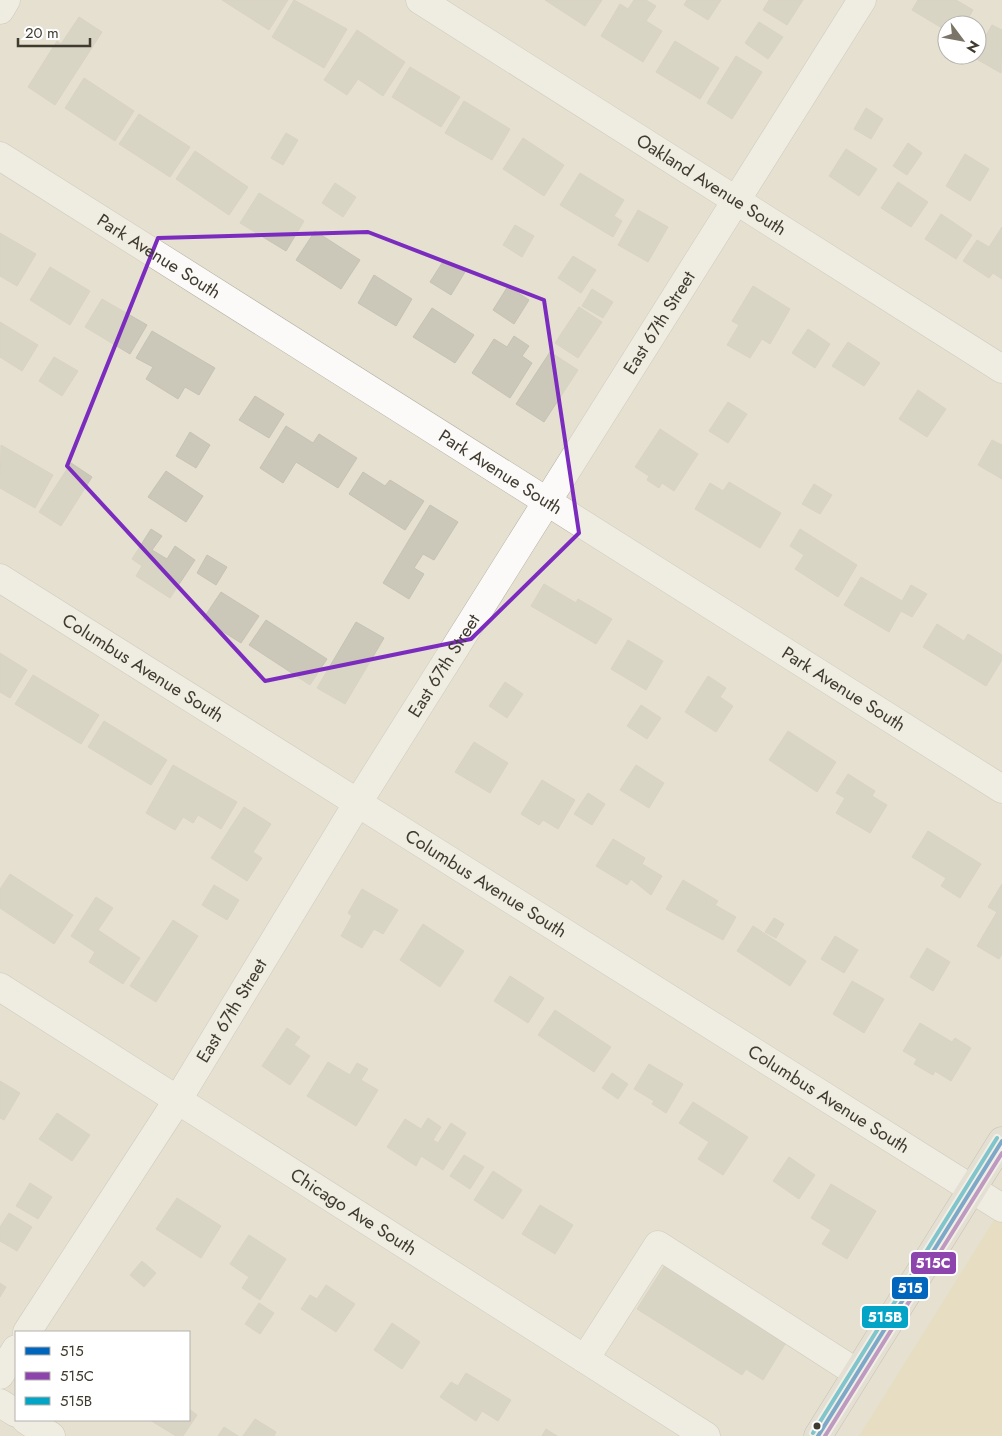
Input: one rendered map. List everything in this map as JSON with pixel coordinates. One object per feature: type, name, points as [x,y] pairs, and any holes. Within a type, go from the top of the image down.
[{"type":"main road","points":[[818,1436],[1002,1141]]},
{"type":"street","points":[[0,10],[6,0]]},
{"type":"street","name":"Oakland Avenue South","points":[[420,0],[1002,369]]},
{"type":"street","name":"East 67th Street","points":[[28,1331],[177,1101],[357,804],[862,0]]},
{"type":"street","name":"Park Avenue South","points":[[0,156],[1002,789]]},
{"type":"street","name":"Columbus Avenue South","points":[[0,578],[1002,1208]]},
{"type":"street","name":"Chicago Ave South","points":[[0,987],[706,1436]]},
{"type":"street","points":[[585,1360],[658,1245],[857,1373]]},
{"type":"street","points":[[0,1374],[15,1351]]},
{"type":"street","points":[[0,1403],[15,1412]]},
{"type":"street","points":[[28,1421],[52,1436]]},
{"type":"highlighted area","points":[[368,232],[544,300],[579,533],[471,639],[265,681],[67,466],[158,238]]},
{"type":"shaded area","points":[[1002,1207],[1002,1436],[859,1436]]},
{"type":"building","points":[[222,0],[288,0],[269,30]]},
{"type":"building","points":[[294,0],[347,29],[324,68],[272,37]]},
{"type":"building","points":[[545,0],[602,0],[585,26]]},
{"type":"building","points":[[634,0],[646,0],[656,6],[646,21],[662,31],[643,62],[601,36],[620,4],[628,9]]},
{"type":"building","points":[[687,0],[721,0],[708,20],[684,5]]},
{"type":"building","points":[[769,0],[803,0],[787,25],[763,10]]},
{"type":"building","points":[[918,0],[956,0],[973,10],[970,15],[937,15],[937,25],[912,10]]},
{"type":"building","points":[[79,17],[102,32],[55,105],[28,87],[57,41],[61,44]]},
{"type":"building","points":[[759,22],[783,37],[768,59],[745,43]]},
{"type":"building","points":[[992,25],[1002,30],[1001,73],[987,65],[987,34]]},
{"type":"building","points":[[357,30],[405,62],[383,96],[358,79],[347,95],[324,80]]},
{"type":"building","points":[[675,41],[719,68],[700,99],[656,72]]},
{"type":"building","points":[[736,56],[762,72],[732,119],[707,103]]},
{"type":"building","points":[[410,67],[460,97],[441,127],[392,97]]},
{"type":"building","points":[[84,78],[134,111],[115,141],[65,108]]},
{"type":"building","points":[[464,101],[510,129],[492,160],[445,133]]},
{"type":"building","points":[[866,108],[883,119],[871,139],[854,129]]},
{"type":"building","points":[[139,114],[190,147],[170,177],[119,144]]},
{"type":"building","points":[[286,133],[298,140],[283,165],[271,158]]},
{"type":"building","points":[[523,138],[564,165],[544,196],[503,169]]},
{"type":"building","points":[[908,143],[922,153],[907,175],[893,166]]},
{"type":"building","points":[[846,149],[877,169],[859,196],[829,176]]},
{"type":"building","points":[[195,151],[248,187],[229,215],[176,179]]},
{"type":"building","points":[[965,154],[989,169],[970,201],[946,186]]},
{"type":"building","points":[[580,173],[624,200],[614,216],[622,221],[613,237],[560,205]]},
{"type":"building","points":[[898,182],[928,202],[911,227],[881,208]]},
{"type":"building","points":[[335,183],[356,197],[343,217],[322,203]]},
{"type":"building","points":[[259,193],[304,221],[286,251],[240,223]]},
{"type":"building","points":[[638,210],[668,227],[648,262],[618,245]]},
{"type":"building","points":[[941,214],[972,235],[956,259],[925,239]]},
{"type":"building","points":[[515,225],[534,236],[522,257],[503,245]]},
{"type":"building","points":[[1002,227],[1002,279],[993,273],[989,278],[963,261],[977,240],[989,247]]},
{"type":"building","points":[[315,231],[360,260],[341,289],[296,260]]},
{"type":"building","points":[[0,233],[36,254],[17,286],[0,276]]},
{"type":"building","points":[[573,256],[596,270],[581,293],[558,278]]},
{"type":"building","points":[[444,260],[465,272],[451,295],[430,282]]},
{"type":"building","points":[[50,267],[90,291],[70,325],[30,300]]},
{"type":"building","points":[[374,275],[412,299],[396,326],[358,303]]},
{"type":"building","points":[[508,286],[529,300],[514,324],[493,310]]},
{"type":"building","points":[[753,286],[790,309],[770,344],[762,339],[750,358],[727,345],[739,325],[732,321]]},
{"type":"building","points":[[592,289],[613,302],[603,318],[582,306]]},
{"type":"building","points":[[102,299],[147,325],[130,354],[85,327]]},
{"type":"building","points":[[579,307],[602,322],[578,358],[555,343]]},
{"type":"building","points":[[432,308],[474,335],[455,363],[413,337]]},
{"type":"building","points":[[0,322],[38,345],[22,371],[0,357]]},
{"type":"building","points":[[808,329],[830,344],[815,368],[792,353]]},
{"type":"building","points":[[152,331],[215,368],[199,395],[185,387],[178,399],[146,379],[153,367],[136,358]]},
{"type":"building","points":[[514,336],[529,346],[522,356],[532,363],[510,398],[472,373],[494,339],[507,347]]},
{"type":"building","points":[[848,342],[880,363],[864,386],[832,366]]},
{"type":"building","points":[[550,352],[578,370],[544,422],[516,404]]},
{"type":"building","points":[[54,357],[78,371],[62,396],[39,381]]},
{"type":"building","points":[[918,390],[946,409],[927,437],[899,419]]},
{"type":"building","points":[[255,396],[284,414],[269,438],[239,420]]},
{"type":"building","points":[[728,402],[747,414],[728,443],[709,431]]},
{"type":"building","points":[[286,426],[313,443],[319,434],[357,458],[338,488],[296,462],[283,483],[260,468]]},
{"type":"building","points":[[660,429],[698,454],[674,491],[662,483],[659,488],[647,480],[649,476],[635,467]]},
{"type":"building","points":[[190,432],[210,445],[196,468],[176,456]]},
{"type":"building","points":[[992,440],[1002,445],[1002,479],[978,465]]},
{"type":"building","points":[[1,445],[53,475],[35,508],[0,488]]},
{"type":"building","points":[[71,463],[92,477],[61,526],[39,512]]},
{"type":"building","points":[[166,471],[203,496],[186,522],[148,497]]},
{"type":"building","points":[[363,472],[385,486],[390,480],[424,501],[405,530],[349,494]]},
{"type":"building","points":[[729,482],[781,513],[760,548],[695,509],[710,483],[723,491]]},
{"type":"building","points":[[814,484],[832,495],[820,514],[802,504]]},
{"type":"building","points":[[430,505],[458,522],[434,560],[423,554],[414,568],[424,574],[409,599],[383,583]]},
{"type":"building","points":[[151,529],[162,536],[152,550],[167,559],[175,546],[195,560],[170,598],[136,576],[142,566],[132,559]]},
{"type":"building","points":[[800,529],[857,565],[838,597],[795,569],[804,555],[790,546]]},
{"type":"building","points":[[207,555],[227,567],[216,585],[197,573]]},
{"type":"building","points":[[861,577],[902,601],[911,585],[927,594],[912,617],[901,611],[889,632],[844,605]]},
{"type":"building","points":[[544,584],[576,603],[578,599],[612,619],[596,644],[531,606]]},
{"type":"building","points":[[221,592],[259,616],[241,643],[203,619]]},
{"type":"building","points":[[266,620],[327,659],[310,685],[249,645]]},
{"type":"building","points":[[356,622],[384,638],[345,704],[317,688]]},
{"type":"building","points":[[937,624],[964,641],[968,634],[1002,655],[1002,660],[986,686],[923,647]]},
{"type":"building","points":[[628,640],[663,661],[646,690],[611,669]]},
{"type":"building","points":[[0,653],[27,670],[10,698],[0,692]]},
{"type":"building","points":[[33,675],[99,715],[81,744],[15,704]]},
{"type":"building","points":[[708,676],[726,688],[720,697],[733,706],[716,732],[685,712]]},
{"type":"building","points":[[505,682],[523,694],[507,718],[489,706]]},
{"type":"building","points":[[641,705],[661,718],[647,739],[627,726]]},
{"type":"building","points":[[104,721],[167,760],[151,785],[88,747]]},
{"type":"building","points":[[788,731],[836,762],[817,792],[769,760]]},
{"type":"building","points":[[474,742],[508,763],[490,793],[455,772]]},
{"type":"building","points":[[173,765],[237,802],[221,829],[198,815],[193,823],[183,817],[175,830],[146,813]]},
{"type":"building","points":[[636,765],[664,783],[649,808],[620,790]]},
{"type":"building","points":[[848,774],[875,791],[872,796],[887,805],[870,833],[836,813],[845,798],[836,793]]},
{"type":"building","points":[[542,780],[575,800],[558,829],[543,820],[539,825],[521,814]]},
{"type":"building","points":[[588,793],[605,804],[592,825],[574,814]]},
{"type":"building","points":[[244,807],[271,824],[253,852],[262,858],[247,881],[211,858]]},
{"type":"building","points":[[928,831],[981,864],[960,898],[941,886],[946,878],[912,857]]},
{"type":"building","points":[[613,839],[645,858],[642,864],[662,876],[651,895],[631,879],[627,885],[596,866]]},
{"type":"building","points":[[10,874],[73,915],[54,944],[0,908],[0,889]]},
{"type":"building","points":[[683,880],[718,901],[715,905],[736,917],[723,940],[666,909]]},
{"type":"building","points":[[1002,884],[1002,954],[999,959],[977,946],[997,912],[988,907]]},
{"type":"building","points":[[214,885],[239,900],[227,920],[202,905]]},
{"type":"building","points":[[362,889],[398,910],[383,934],[374,929],[362,948],[341,936],[352,916],[348,913]]},
{"type":"building","points":[[96,897],[113,908],[98,930],[140,958],[123,984],[89,962],[95,952],[71,936]]},
{"type":"building","points":[[774,918],[784,924],[776,938],[765,932]]},
{"type":"building","points":[[173,920],[198,936],[156,1002],[130,986]]},
{"type":"building","points":[[423,924],[464,951],[440,987],[400,960]]},
{"type":"building","points":[[753,926],[806,961],[790,986],[737,951]]},
{"type":"building","points":[[835,936],[858,950],[844,973],[821,959]]},
{"type":"building","points":[[927,948],[950,962],[933,991],[910,977]]},
{"type":"building","points":[[510,976],[544,998],[528,1023],[494,1001]]},
{"type":"building","points":[[852,981],[884,999],[864,1033],[833,1014]]},
{"type":"building","points":[[555,1010],[611,1047],[594,1072],[538,1035]]},
{"type":"building","points":[[920,1023],[952,1042],[955,1038],[971,1048],[951,1081],[935,1071],[933,1075],[914,1064],[917,1059],[903,1051]]},
{"type":"building","points":[[287,1028],[300,1037],[294,1045],[310,1056],[290,1085],[262,1066]]},
{"type":"building","points":[[328,1062],[350,1075],[357,1063],[368,1069],[361,1080],[378,1090],[356,1126],[307,1096]]},
{"type":"building","points":[[649,1064],[683,1084],[666,1113],[652,1104],[654,1101],[634,1089]]},
{"type":"building","points":[[612,1073],[628,1084],[618,1099],[602,1088]]},
{"type":"building","points":[[0,1081],[20,1093],[4,1120],[0,1118]]},
{"type":"building","points":[[693,1102],[748,1137],[723,1175],[698,1159],[709,1142],[679,1123]]},
{"type":"building","points":[[57,1113],[90,1135],[72,1161],[39,1139]]},
{"type":"building","points":[[428,1118],[441,1127],[433,1140],[438,1143],[451,1123],[466,1133],[443,1170],[421,1156],[416,1166],[387,1147],[405,1119],[421,1129]]},
{"type":"building","points":[[464,1155],[484,1167],[470,1189],[450,1176]]},
{"type":"building","points":[[789,1157],[815,1175],[799,1199],[773,1181]]},
{"type":"building","points":[[493,1171],[522,1190],[503,1219],[474,1200]]},
{"type":"building","points":[[30,1183],[52,1197],[38,1219],[16,1206]]},
{"type":"building","points":[[831,1184],[876,1211],[847,1259],[822,1244],[831,1230],[811,1218]]},
{"type":"building","points":[[177,1198],[221,1226],[201,1258],[156,1229]]},
{"type":"building","points":[[540,1205],[573,1225],[555,1254],[522,1234]]},
{"type":"building","points":[[9,1213],[32,1227],[17,1251],[0,1241],[0,1227]]},
{"type":"building","points":[[249,1235],[286,1259],[260,1300],[242,1288],[249,1277],[230,1264]]},
{"type":"building","points":[[142,1261],[156,1273],[144,1287],[130,1275]]},
{"type":"building","points":[[665,1265],[787,1341],[763,1380],[746,1369],[742,1375],[637,1309]]},
{"type":"building","points":[[0,1283],[6,1287],[0,1297]]},
{"type":"building","points":[[326,1285],[355,1304],[336,1332],[301,1309],[310,1295],[317,1299]]},
{"type":"building","points":[[259,1303],[274,1313],[260,1334],[245,1324]]},
{"type":"building","points":[[392,1323],[420,1342],[402,1369],[374,1350]]},
{"type":"building","points":[[466,1373],[511,1400],[498,1421],[482,1411],[476,1421],[440,1397],[451,1382],[458,1386]]},
{"type":"building","points":[[190,1410],[197,1415],[183,1436],[176,1436],[152,1421],[190,1421]]},
{"type":"building","points":[[255,1419],[276,1432],[274,1436],[243,1436]]},
{"type":"building","points":[[224,1427],[238,1436],[218,1436]]},
{"type":"building","points":[[546,1429],[557,1436],[542,1436]]},
{"type":"transit line","name":"515B","points":[[813,1433],[997,1138]]},
{"type":"transit line","name":"515","points":[[818,1436],[1002,1141]]},
{"type":"transit line","name":"515C","points":[[825,1436],[1002,1153]]}]
